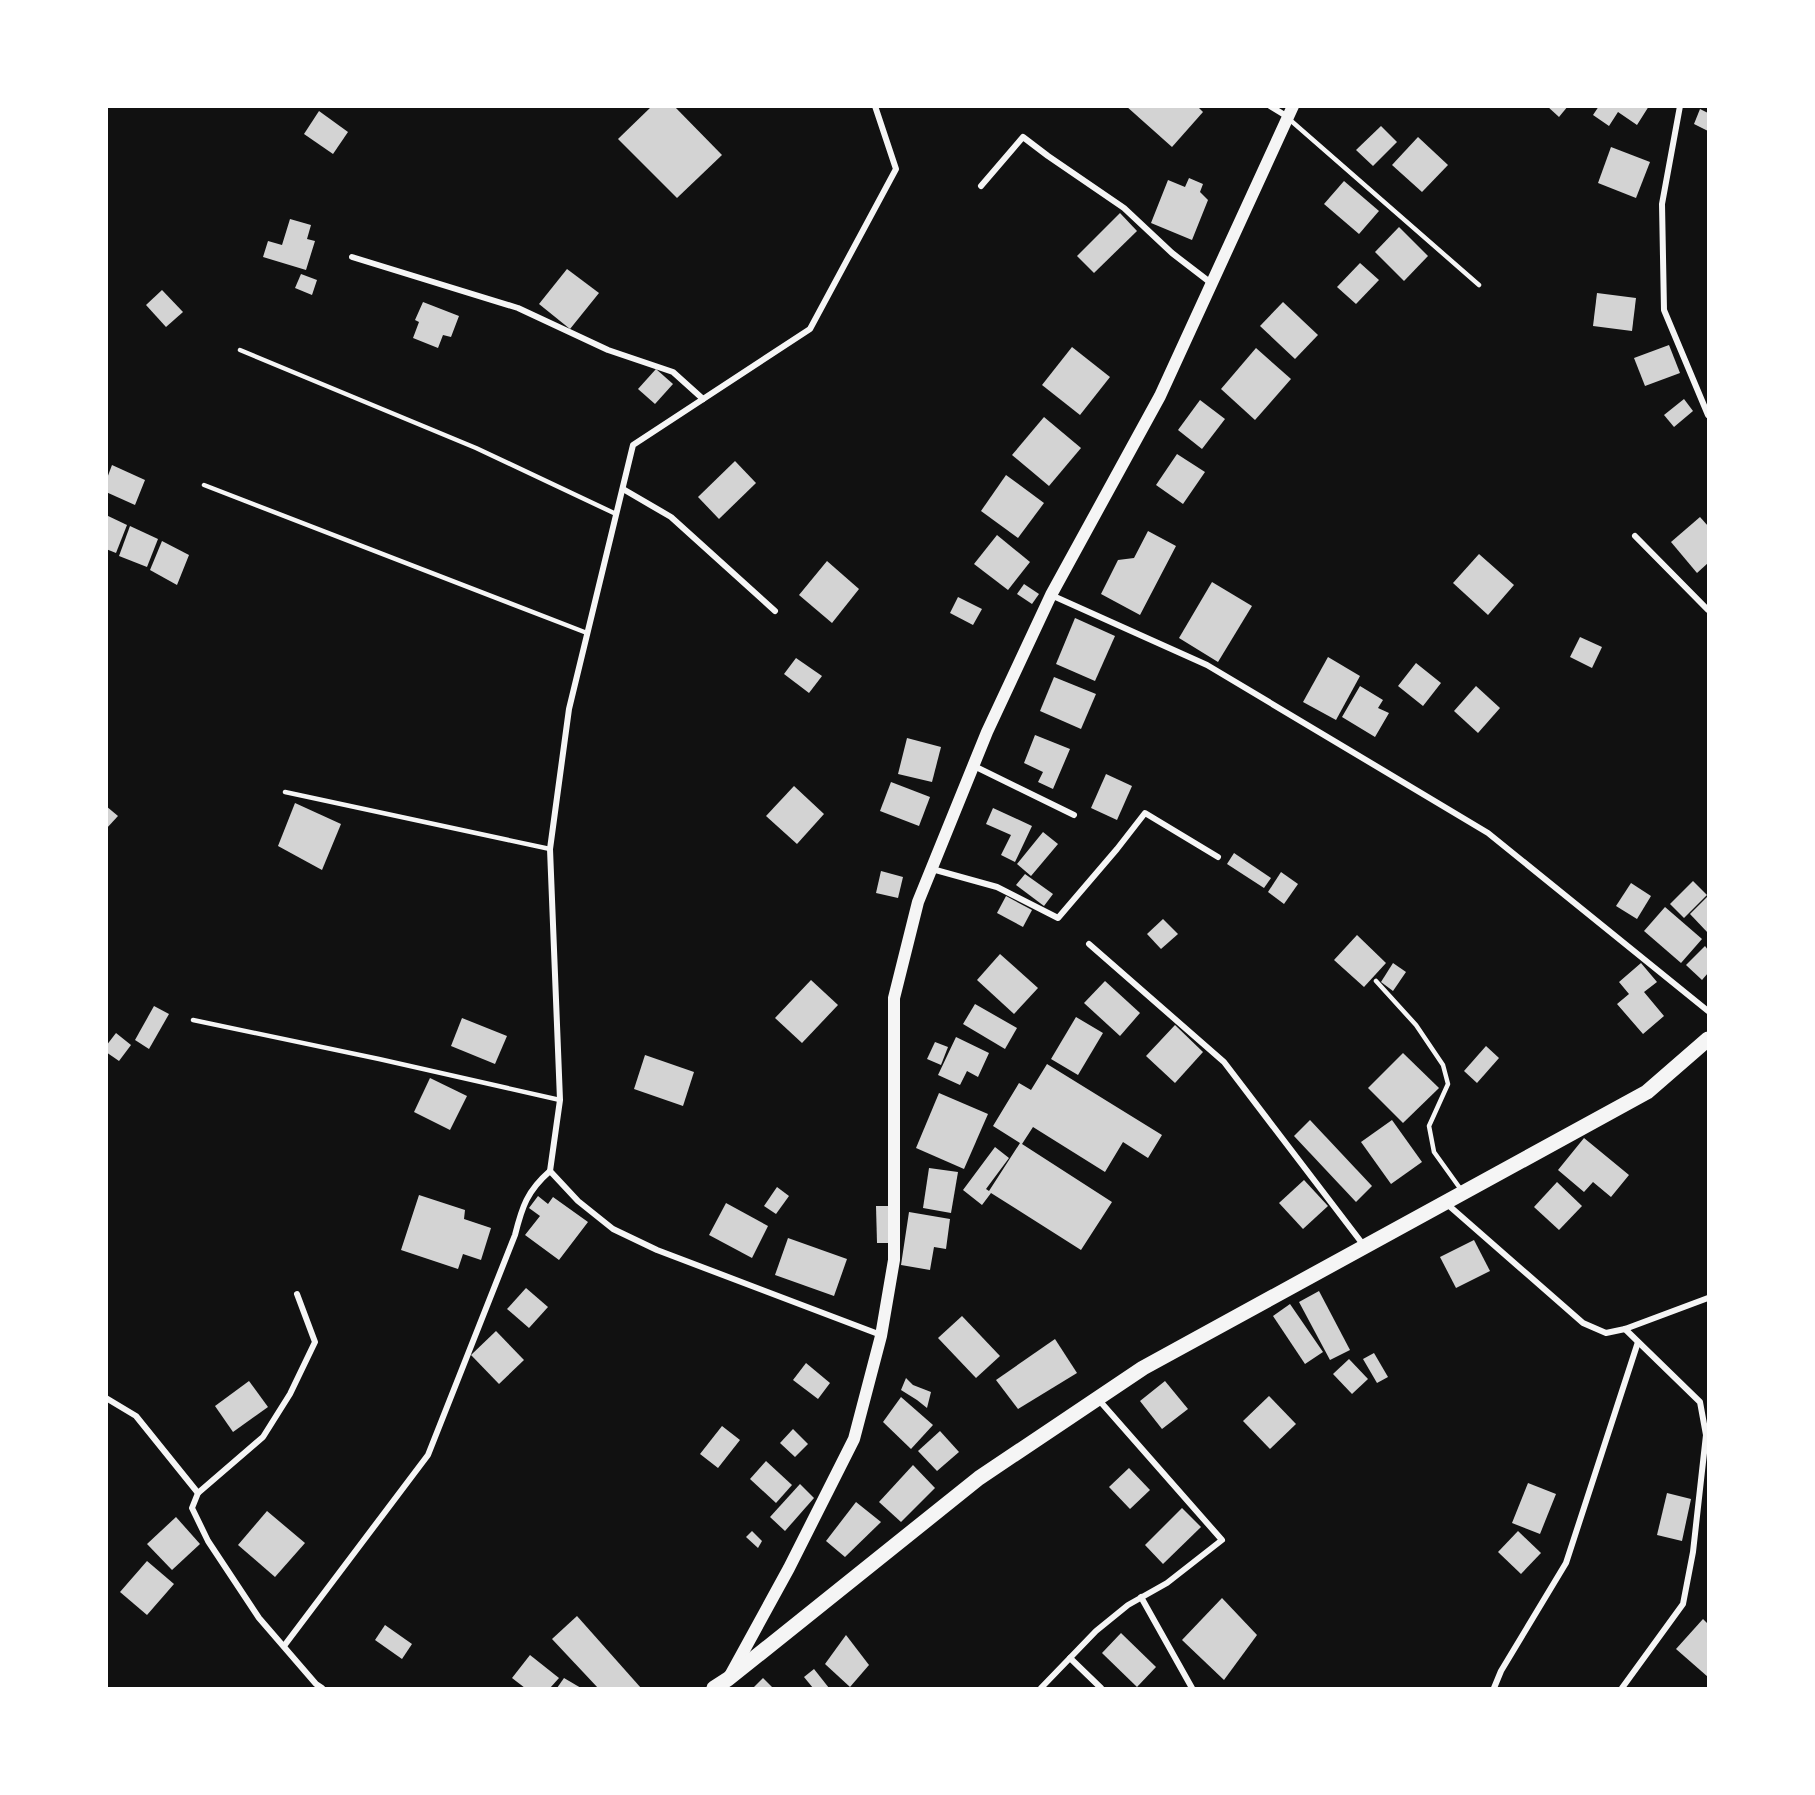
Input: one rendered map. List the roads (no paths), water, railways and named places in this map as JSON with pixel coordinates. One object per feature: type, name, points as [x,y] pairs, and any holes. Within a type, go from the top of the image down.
[{"type":"main road","points":[[728,1679],[789,1568],[854,1439],[881,1336],[894,1260],[894,998],[918,902],[987,732],[1051,595],[1160,396],[1291,112]]},
{"type":"main road","points":[[714,1689],[979,1478],[1143,1368],[1647,1092],[1708,1039]]},
{"type":"street","points":[[284,1646],[428,1455],[515,1235],[523,1204],[539,1180],[550,1171],[560,1100],[550,849],[569,709],[633,445],[810,329],[896,169],[875,106]]},
{"type":"street","points":[[1270,106],[1291,112]]},
{"type":"street","points":[[1680,106],[1662,204],[1664,310],[1708,415]]},
{"type":"street","points":[[981,186],[1023,137],[1124,208],[1172,254],[1212,283]]},
{"type":"street","points":[[352,256],[518,308],[608,350],[673,372],[703,399]]},
{"type":"street","points":[[622,489],[671,517],[775,611]]},
{"type":"street","points":[[1635,536],[1708,610]]},
{"type":"street","points":[[1051,595],[1207,665],[1488,833],[1708,1011]]},
{"type":"street","points":[[974,766],[1074,815]]},
{"type":"street","points":[[932,869],[996,887],[1059,918],[1145,813],[1218,857]]},
{"type":"street","points":[[1089,944],[1224,1062],[1365,1247]]},
{"type":"street","points":[[550,1171],[578,1201],[614,1229],[657,1250],[881,1336]]},
{"type":"street","points":[[1446,1203],[1583,1323],[1606,1333],[1625,1329],[1708,1298]]},
{"type":"street","points":[[297,1294],[315,1342],[290,1394],[263,1437],[198,1493],[192,1508],[208,1541],[259,1618],[322,1689]]},
{"type":"street","points":[[1622,1689],[1683,1604],[1693,1552],[1706,1434],[1700,1402],[1625,1329]]},
{"type":"street","points":[[1494,1689],[1501,1671],[1566,1563],[1638,1342]]},
{"type":"street","points":[[106,1398],[136,1416],[198,1493]]},
{"type":"street","points":[[1041,1689],[1096,1631],[1128,1605],[1167,1582],[1222,1540],[1098,1399]]},
{"type":"street","points":[[1141,1597],[1192,1689]]},
{"type":"street","points":[[1071,1658],[1101,1689]]},
{"type":"lane","points":[[1291,112],[1479,285]]},
{"type":"lane","points":[[240,350],[476,448],[616,514]]},
{"type":"lane","points":[[204,485],[587,633]]},
{"type":"lane","points":[[285,792],[550,849]]},
{"type":"lane","points":[[1376,981],[1416,1025],[1443,1065],[1448,1084],[1429,1126],[1434,1152],[1464,1193]]},
{"type":"lane","points":[[193,1020],[560,1100]]}]
